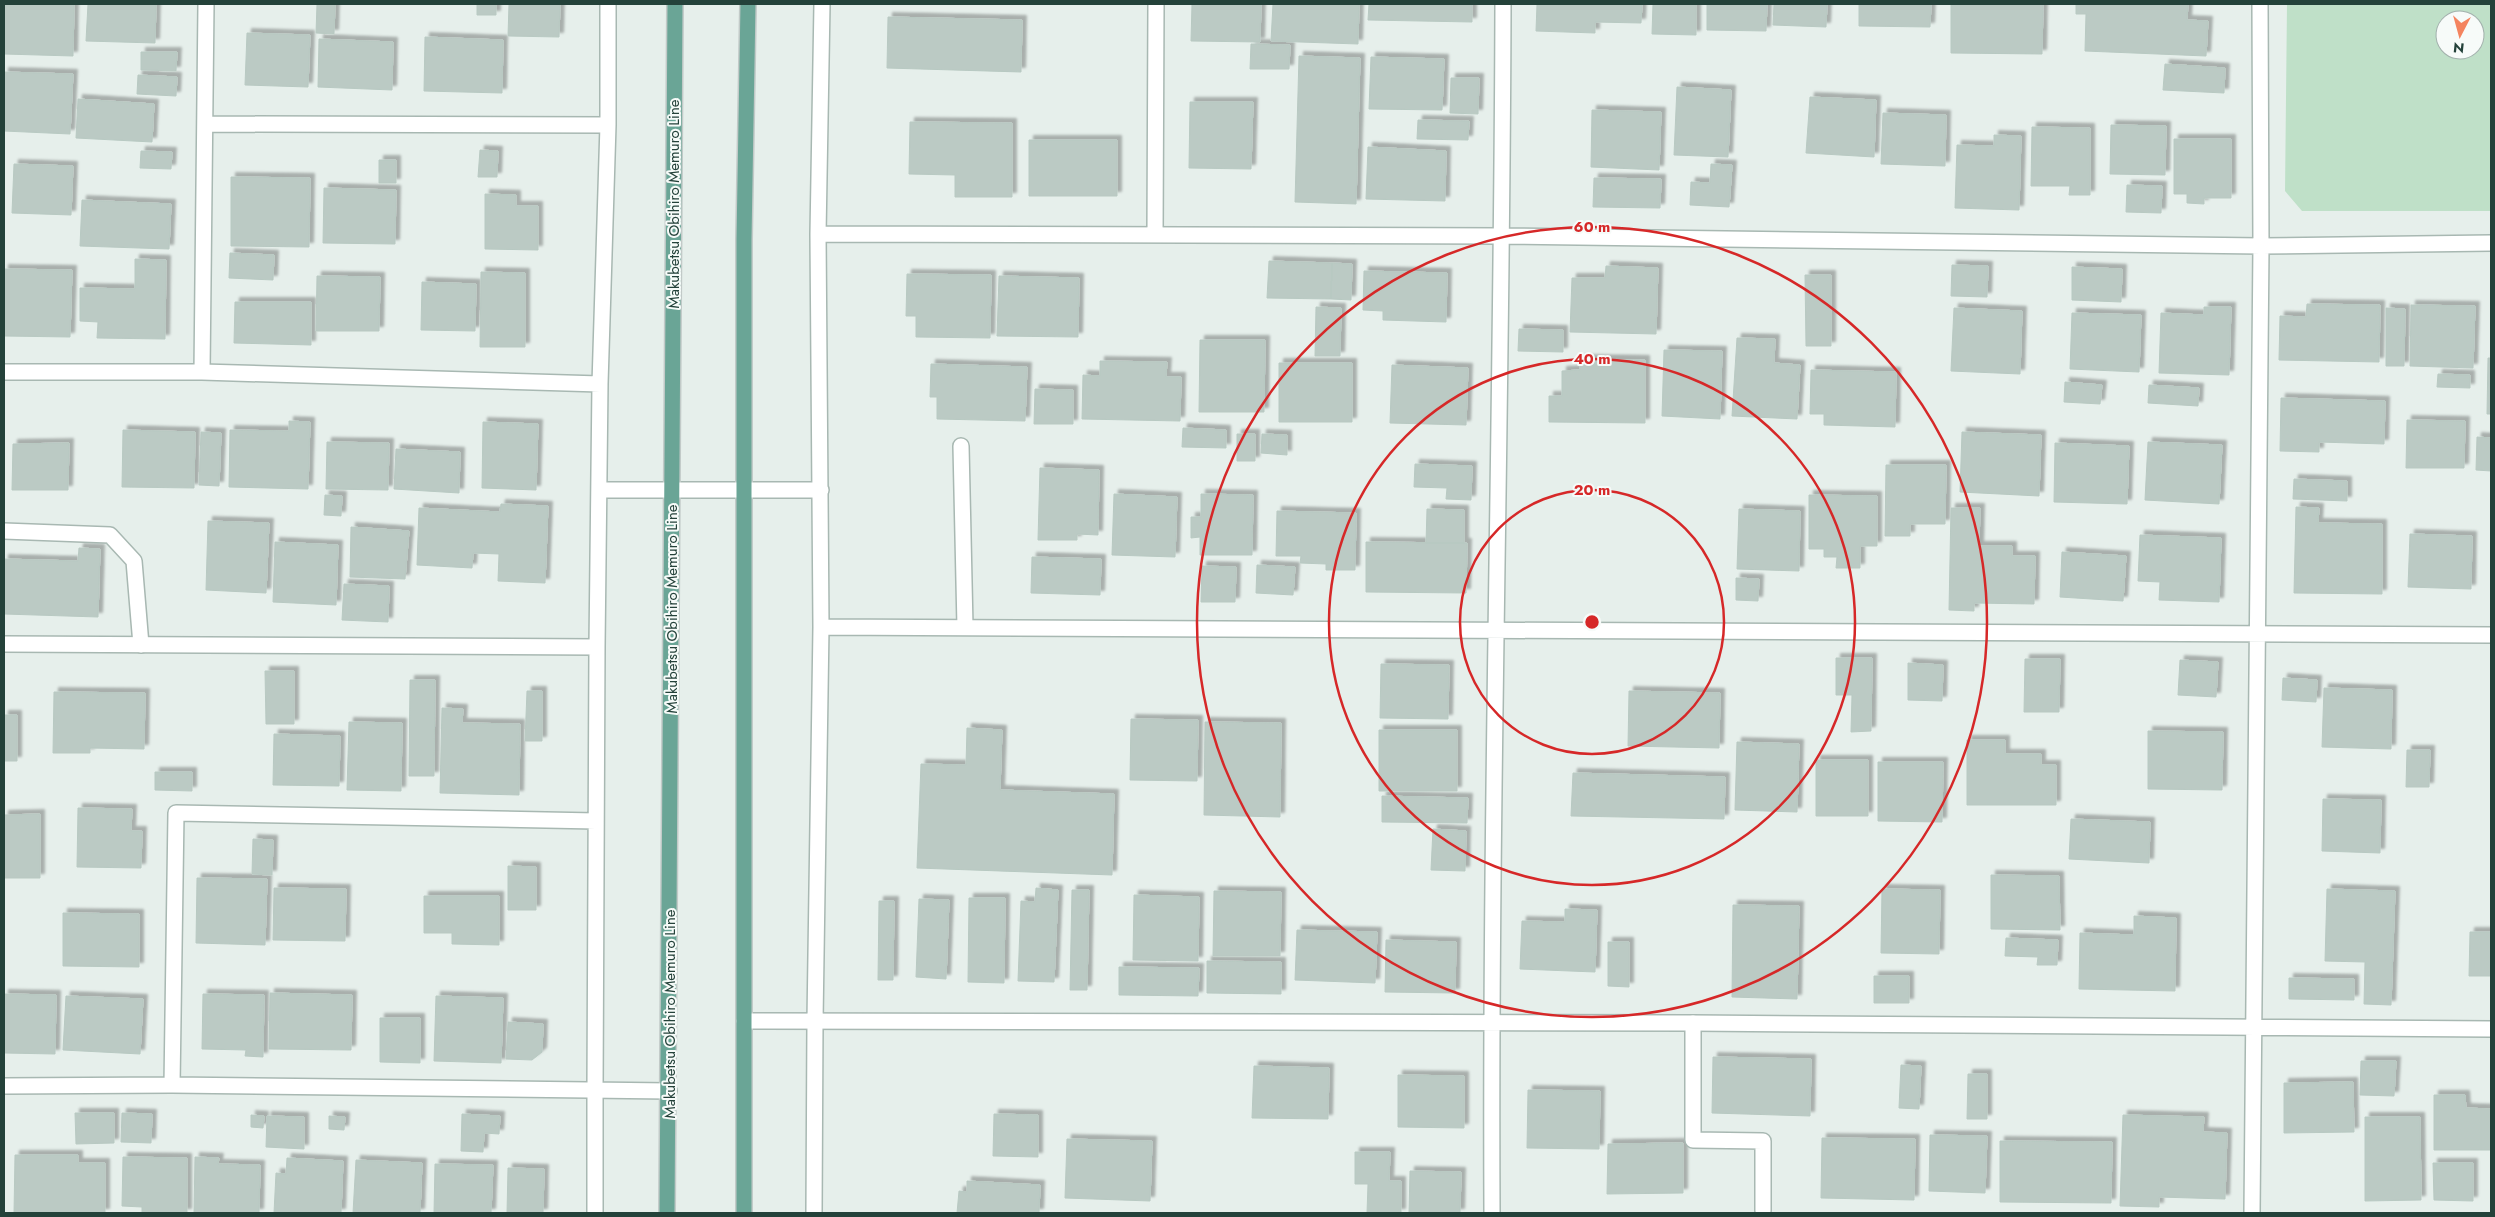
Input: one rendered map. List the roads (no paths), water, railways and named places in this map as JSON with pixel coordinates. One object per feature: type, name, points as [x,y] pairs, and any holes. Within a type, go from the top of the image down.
[{"type":"main road","name":"Makubetsu Obihiro Memuro Line","points":[[667,1213],[675,4]]},
{"type":"main road","points":[[744,1213],[744,239],[748,4]]},
{"type":"street","points":[[202,372],[206,4]]},
{"type":"street","points":[[595,1213],[597,647],[600,384],[608,125],[608,4]]},
{"type":"street","points":[[814,1213],[814,1021],[821,627],[818,234],[822,4]]},
{"type":"street","points":[[1155,235],[1156,4]]},
{"type":"street","points":[[1492,1213],[1491,1022],[1498,630],[1503,4]]},
{"type":"street","points":[[2252,1213],[2252,1027],[2261,246],[2260,4]]},
{"type":"street","points":[[205,124],[608,125]]},
{"type":"street","points":[[818,234],[1502,236],[2261,246],[2491,243]]},
{"type":"street","points":[[4,372],[202,372],[600,384]]},
{"type":"street","points":[[961,446],[965,627]]},
{"type":"street","points":[[599,490],[821,490]]},
{"type":"street","points":[[4,530],[110,534],[134,561],[141,645]]},
{"type":"street","points":[[821,627],[2256,632],[2491,635]]},
{"type":"street","points":[[4,644],[597,647]]},
{"type":"street","points":[[172,1084],[176,813],[596,821]]},
{"type":"street","points":[[744,1021],[1491,1022],[2491,1029]]},
{"type":"street","points":[[1693,1023],[1693,1140],[1763,1141],[1763,1211]]},
{"type":"street","points":[[4,1086],[172,1084],[669,1091]]}]
